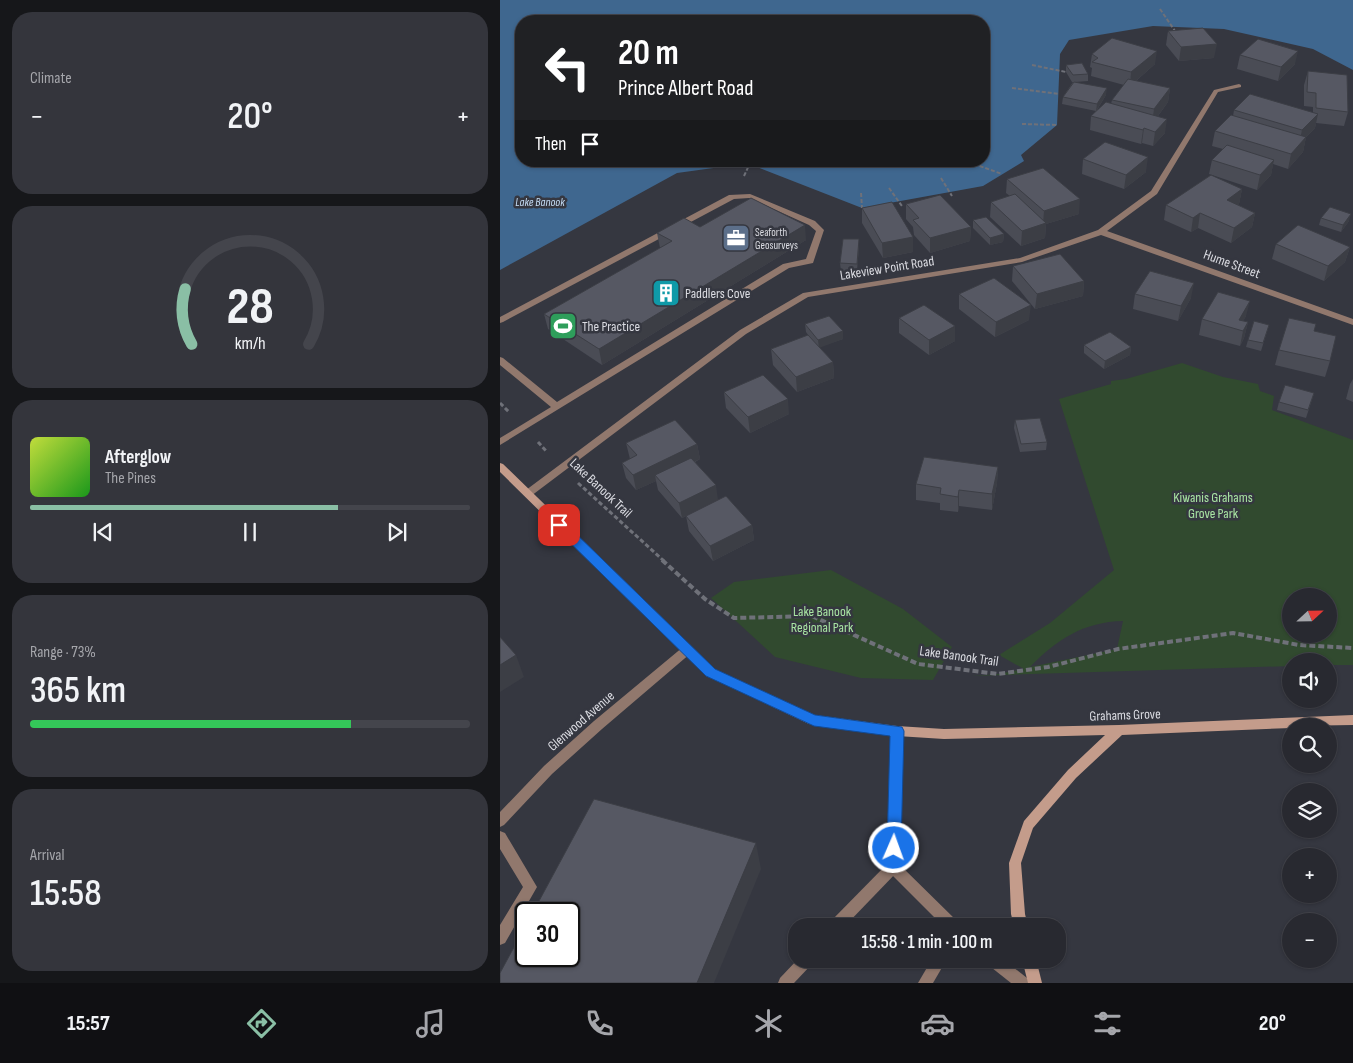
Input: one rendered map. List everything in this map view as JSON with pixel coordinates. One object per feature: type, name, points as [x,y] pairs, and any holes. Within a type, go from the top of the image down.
[{"type":"main road","name":"Grahams Grove","points":[[500,466],[710,672],[814,720],[897,731],[944,734],[1119,730],[1353,720]]},
{"type":"main road","points":[[1019,918],[1015,863],[1028,825],[1072,774],[1119,730]]},
{"type":"main road","points":[[1031,968],[1035,983]]},
{"type":"street","name":"Lakeview Point Road","points":[[527,493],[743,332],[806,295],[1022,260],[1101,232],[1154,192],[1216,91],[1239,86]]},
{"type":"street","points":[[500,320],[732,197],[750,196],[812,223],[820,230],[810,261],[786,266],[500,442]]},
{"type":"street","name":"Hume Street","points":[[1101,232],[1353,322]]},
{"type":"street","points":[[500,360],[557,407]]},
{"type":"street","name":"Glenwood Avenue","points":[[500,821],[548,770],[687,650]]},
{"type":"street","points":[[844,918],[894,867],[897,731]]},
{"type":"street","points":[[500,837],[530,887],[500,938]]},
{"type":"street","points":[[894,867],[944,918]]},
{"type":"street","points":[[785,983],[799,968]]},
{"type":"street","points":[[925,983],[934,968]]},
{"type":"street","points":[[1003,968],[1022,983]]},
{"type":"path","points":[[1160,9],[1174,31]]},
{"type":"path","points":[[1032,65],[1066,72]]},
{"type":"path","points":[[1012,88],[1059,94]]},
{"type":"path","points":[[1022,124],[1057,125]]},
{"type":"path","points":[[742,179],[748,167]]},
{"type":"path","points":[[982,167],[1002,174]]},
{"type":"path","points":[[940,178],[952,196]]},
{"type":"path","points":[[889,188],[902,206]]},
{"type":"path","points":[[861,193],[862,208]]},
{"type":"path","name":"Lake Banook Trail","points":[[500,403],[563,468],[705,599],[734,618],[812,616],[918,664],[998,674],[1048,667],[1118,649],[1233,633],[1299,645],[1353,648]]},
{"type":"green space","name":"Kiwanis Grahams Grove Park","points":[[1182,363],[1223,377],[1258,384],[1260,391],[1274,396],[1272,410],[1353,440],[1353,665],[1337,665],[1337,653],[1282,653],[1282,666],[971,676],[998,674],[1024,669],[999,655],[1050,623],[1114,570],[1059,399],[1111,384],[1111,381],[1126,379]],"holes":[[[1123,621],[1117,649],[1030,667],[1050,648],[1072,634],[1096,625]]]},
{"type":"green space","name":"Lake Banook Regional Park","points":[[831,570],[903,609],[952,647],[933,680],[861,678],[775,657],[711,598],[734,582]]},
{"type":"water","name":"Lake Banook","points":[[500,0],[1353,0],[1353,70],[1313,49],[1224,29],[1153,26],[1069,40],[1060,54],[1057,125],[1021,155],[1024,161],[983,186],[862,208],[757,167],[990,167],[990,15],[515,15],[515,167],[721,167],[677,173],[500,270]]},
{"type":"building","points":[[1203,28],[1217,44],[1181,47],[1168,31]]},
{"type":"building","points":[[1112,38],[1157,51],[1131,72],[1092,62],[1098,58],[1092,54]]},
{"type":"building","points":[[1258,39],[1298,51],[1281,67],[1240,55]]},
{"type":"building","points":[[1082,63],[1088,74],[1073,75],[1066,65]]},
{"type":"building","points":[[1308,71],[1347,75],[1348,112],[1316,108],[1316,93],[1307,92]]},
{"type":"building","points":[[1128,79],[1170,88],[1154,109],[1112,100]]},
{"type":"building","points":[[1074,82],[1107,88],[1097,104],[1063,97]]},
{"type":"building","points":[[1250,94],[1318,114],[1302,130],[1234,110]]},
{"type":"building","points":[[1106,102],[1167,119],[1155,132],[1091,116]]},
{"type":"building","points":[[1231,115],[1306,137],[1291,154],[1215,131]]},
{"type":"building","points":[[1105,142],[1148,157],[1126,175],[1083,159]]},
{"type":"building","points":[[1227,145],[1274,160],[1260,175],[1212,160]]},
{"type":"building","points":[[1043,168],[1080,199],[1044,211],[1007,179]]},
{"type":"building","points":[[1211,175],[1242,189],[1227,200],[1255,213],[1234,228],[1200,213],[1193,218],[1166,205]]},
{"type":"building","points":[[1015,194],[1046,223],[1022,231],[991,202]]},
{"type":"building","points":[[940,195],[971,227],[930,238],[913,220],[919,218],[906,204]]},
{"type":"building","name":"Paddlers Cove","points":[[751,198],[805,225],[599,349],[544,314],[672,241],[657,233],[684,218],[700,227]]},
{"type":"building","points":[[892,202],[913,237],[882,243],[862,208]]},
{"type":"building","points":[[1330,207],[1351,214],[1343,225],[1321,218]]},
{"type":"building","points":[[986,217],[1004,234],[990,238],[973,220]]},
{"type":"building","points":[[1298,225],[1350,247],[1328,266],[1276,244]]},
{"type":"building","points":[[843,239],[859,239],[857,264],[840,263]]},
{"type":"building","points":[[1060,254],[1084,281],[1037,294],[1013,266]]},
{"type":"building","points":[[1150,271],[1194,283],[1181,306],[1135,294]]},
{"type":"building","points":[[994,278],[1031,305],[996,322],[959,294]]},
{"type":"building","points":[[1218,292],[1250,301],[1239,320],[1248,322],[1243,331],[1202,319]]},
{"type":"building","points":[[924,305],[955,326],[929,340],[899,318]]},
{"type":"building","points":[[829,316],[843,331],[818,340],[805,324]]},
{"type":"building","points":[[1289,318],[1316,324],[1314,331],[1336,336],[1330,361],[1279,350]]},
{"type":"building","points":[[1254,321],[1269,325],[1263,343],[1248,340]]},
{"type":"building","points":[[1110,332],[1131,347],[1105,361],[1084,345]]},
{"type":"building","points":[[808,335],[833,362],[796,377],[771,349]]},
{"type":"building","points":[[763,375],[788,399],[748,417],[724,392]]},
{"type":"building","points":[[1285,385],[1314,393],[1308,410],[1279,402]]},
{"type":"building","points":[[1040,418],[1047,442],[1021,444],[1015,420]]},
{"type":"building","points":[[675,420],[697,444],[633,475],[622,463],[637,455],[626,443]]},
{"type":"building","points":[[924,457],[998,467],[992,494],[959,490],[958,497],[940,494],[941,488],[916,484]]},
{"type":"building","points":[[691,458],[716,485],[679,503],[655,475]]},
{"type":"building","points":[[726,496],[752,525],[710,546],[686,516]]},
{"type":"building","points":[[500,637],[516,655],[500,665]]},
{"type":"building","points":[[594,799],[756,843],[697,983],[500,983],[500,973],[515,945],[515,967],[580,967],[580,902],[538,902]]},
{"type":"place","name":"Seaforth Geosurveys","points":[[736,238]]},
{"type":"place","name":"Paddlers Cove","points":[[666,293]]},
{"type":"place","name":"The Practice","points":[[563,326]]},
{"type":"route","points":[[559,525],[710,672],[814,720],[897,731],[894,848]]}]
